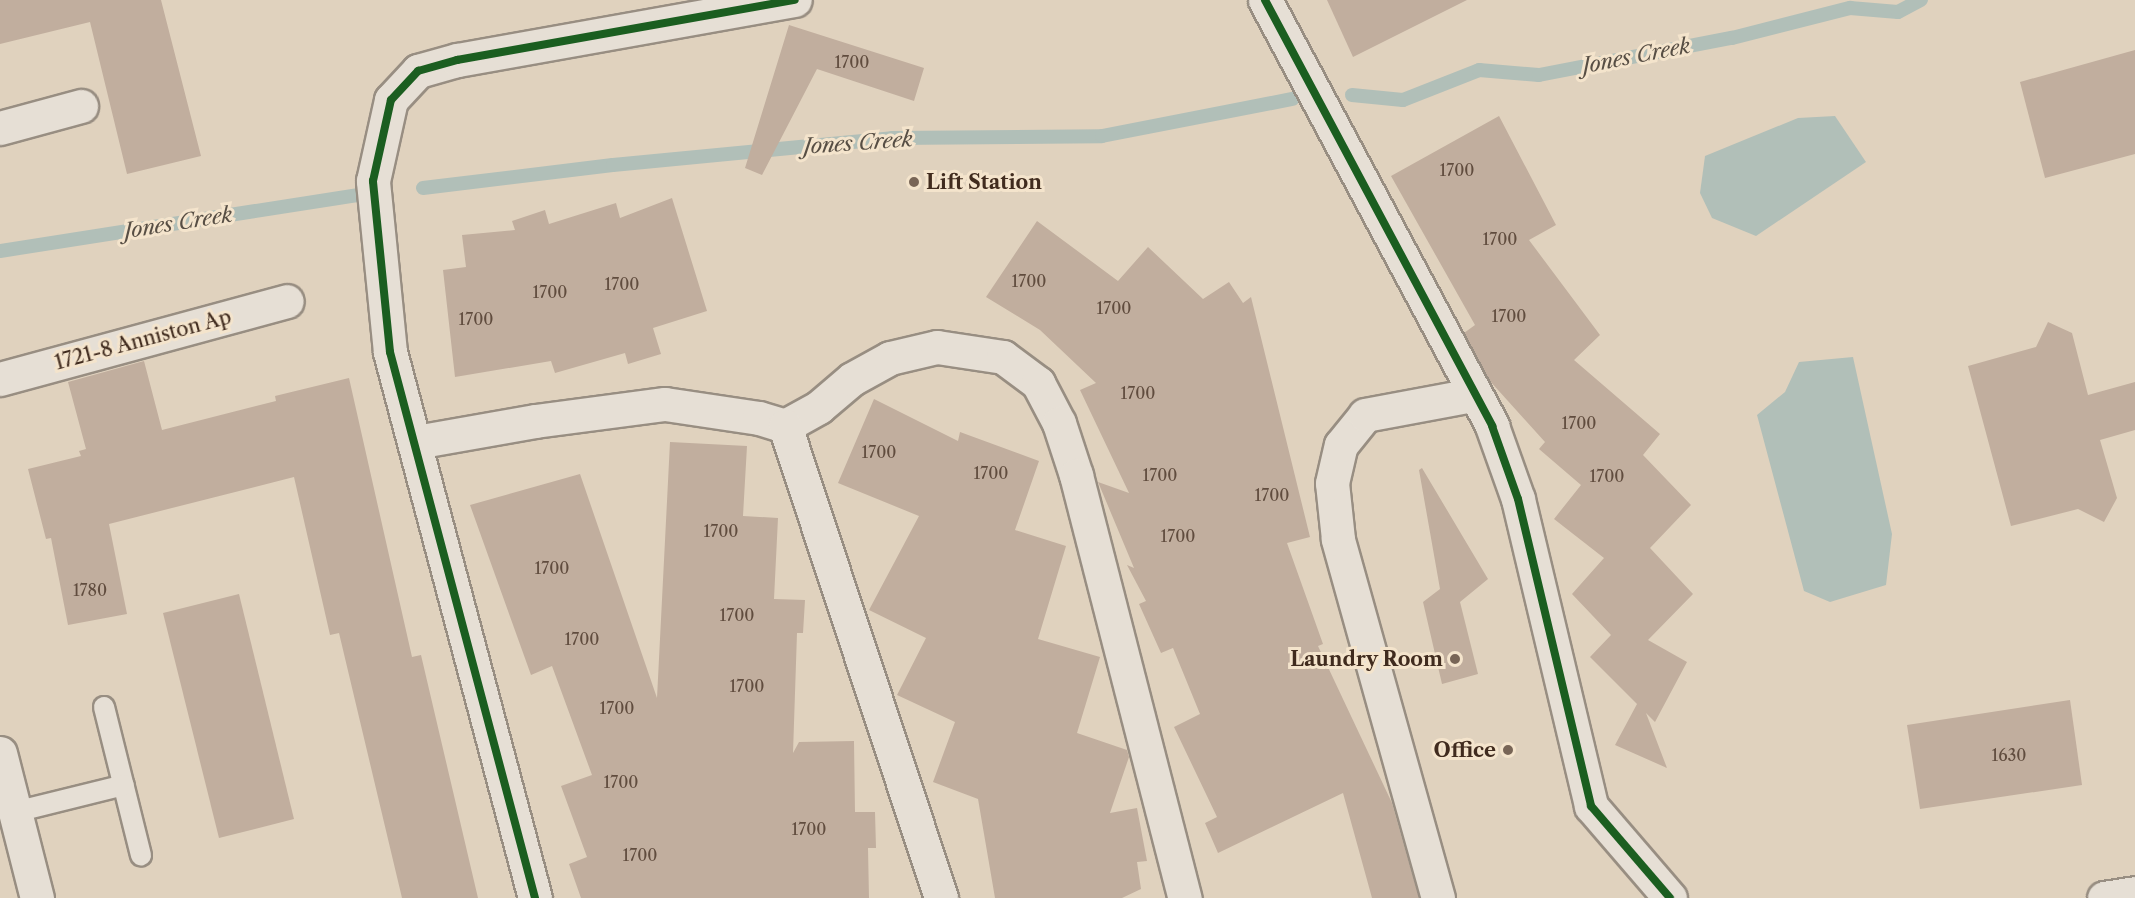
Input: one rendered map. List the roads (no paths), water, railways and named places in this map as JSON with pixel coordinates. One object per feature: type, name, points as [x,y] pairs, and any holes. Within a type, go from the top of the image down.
[{"type":"street","points":[[535,898],[416,442],[390,352],[373,181],[391,100],[418,71],[457,60],[795,0]]},
{"type":"street","points":[[1265,0],[1472,395],[1492,426],[1518,499],[1592,806],[1670,898]]},
{"type":"street","points":[[0,128],[81,106]]},
{"type":"street","name":"1721-8 Anniston Ap","points":[[0,379],[287,301]]},
{"type":"street","points":[[416,442],[535,421],[664,404],[759,418],[785,426],[819,407],[852,379],[890,358],[937,347],[1003,357],[1038,383],[1059,423],[1077,475],[1185,898]]},
{"type":"street","points":[[1438,898],[1338,539],[1332,483],[1341,444],[1365,416],[1472,395]]},
{"type":"street","points":[[785,426],[941,898]]},
{"type":"street","points":[[0,753],[37,898]]},
{"type":"street","points":[[2104,898],[2135,893]]},
{"type":"lane","points":[[104,707],[141,855]]},
{"type":"lane","points":[[15,812],[124,785]]},
{"type":"waterway","name":"Jones Creek","points":[[1352,95],[1403,100],[1479,70],[1539,75],[1732,38],[1850,8],[1898,12],[1921,0]]},
{"type":"waterway","name":"Jones Creek","points":[[423,188],[613,165],[892,138],[1102,136],[1292,99]]},
{"type":"waterway","name":"Jones Creek","points":[[0,251],[356,195]]},
{"type":"place","name":"Lift Station","points":[[914,182]]},
{"type":"place","name":"Laundry Room","points":[[1455,659]]},
{"type":"place","name":"Office","points":[[1508,750]]}]
